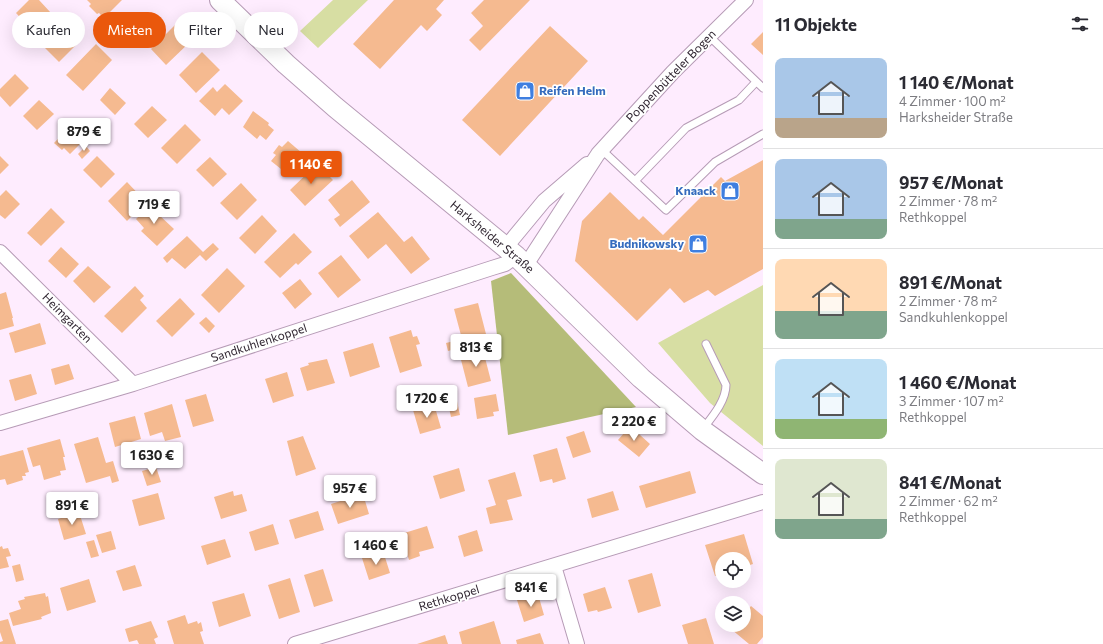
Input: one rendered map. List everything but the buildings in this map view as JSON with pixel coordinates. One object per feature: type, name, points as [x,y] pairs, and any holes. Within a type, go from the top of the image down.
[{"type":"main road","name":"Harksheider Straße","points":[[220,0],[286,64],[335,107],[516,256],[641,378],[702,430],[763,474]]},
{"type":"street","name":"Poppenbütteler Bogen","points":[[516,256],[600,152],[673,72],[746,0]]},
{"type":"street","name":"Poppenbütteler Bogen","points":[[516,256],[544,202],[600,152]]},
{"type":"street","name":"Heimgarten","points":[[0,252],[133,384]]},
{"type":"street","name":"Sandkuhlenkoppel","points":[[0,423],[133,384],[505,264],[516,256]]},
{"type":"street","name":"Rethkoppel","points":[[295,644],[763,502]]},
{"type":"street","points":[[554,566],[577,644]]},
{"type":"lane","points":[[709,36],[763,88]]},
{"type":"lane","points":[[635,181],[686,128],[740,100],[756,82]]},
{"type":"lane","points":[[600,152],[635,181],[666,210],[715,162],[763,134]]},
{"type":"lane","points":[[702,430],[721,402],[726,390],[726,384],[706,344]]},
{"type":"green space","points":[[333,0],[368,0],[318,48],[300,31]]},
{"type":"green space","points":[[511,273],[636,407],[508,435],[491,281]]},
{"type":"green space","points":[[763,285],[763,446],[710,403],[658,343]]},
{"type":"place","name":"Reifen Helm","points":[[525,91]]},
{"type":"place","name":"Knaack","points":[[730,191]]},
{"type":"place","name":"Budnikowsky","points":[[698,244]]}]
